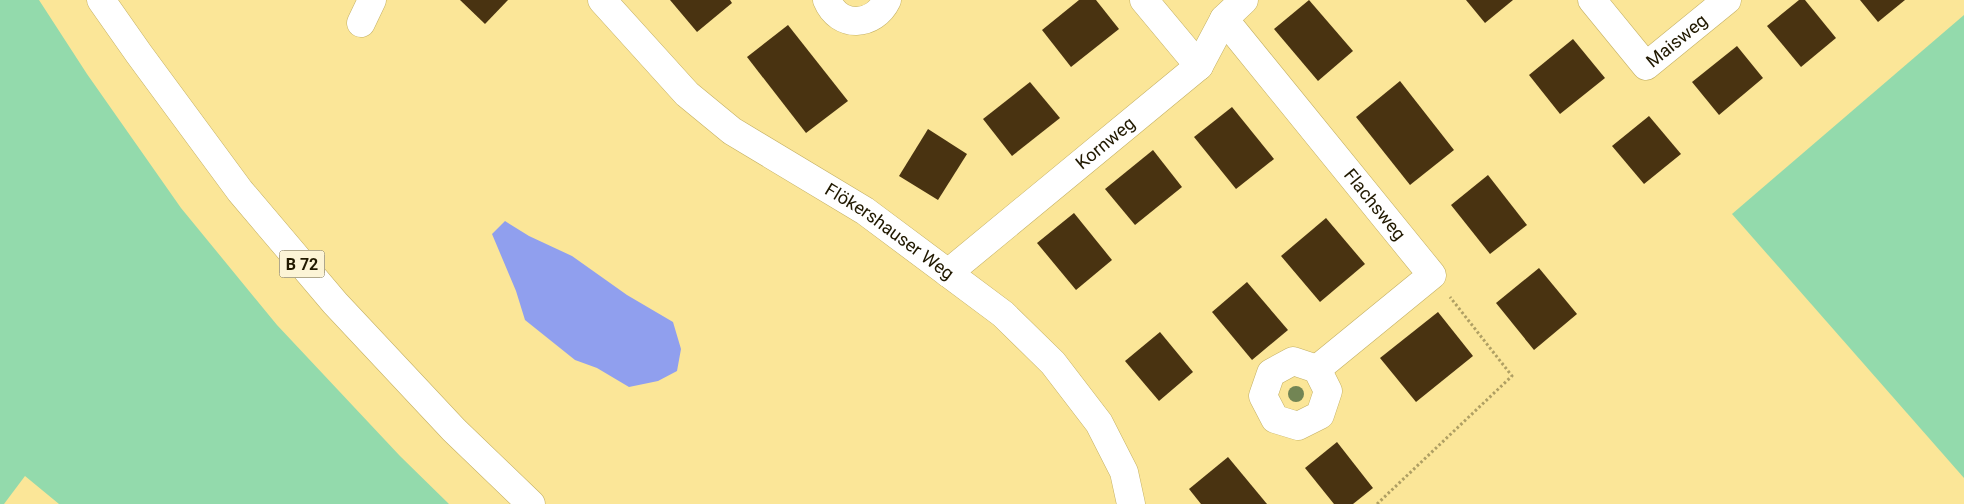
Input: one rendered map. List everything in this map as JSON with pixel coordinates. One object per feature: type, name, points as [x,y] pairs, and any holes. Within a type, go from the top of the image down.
[{"type":"street","name":"B 72","points":[[102,0],[138,54],[240,191],[335,303],[454,430],[531,504]]},
{"type":"street","name":"Flökershauser Weg","points":[[602,0],[687,94],[732,130],[865,211],[1003,314],[1053,363],[1099,422],[1124,472],[1131,504]]},
{"type":"street","points":[[827,0],[829,6],[836,14],[856,21],[866,20],[876,15],[883,8],[886,0]]},
{"type":"street","points":[[1144,0],[1198,66]]},
{"type":"street","name":"Kornweg","points":[[948,273],[1198,66],[1224,18],[1244,0]]},
{"type":"street","name":"Maisweg","points":[[1592,0],[1646,66],[1727,0]]},
{"type":"street","name":"Flachsweg","points":[[1224,18],[1432,275]]},
{"type":"street","points":[[1317,369],[1432,275]]},
{"type":"path","points":[[1378,504],[1512,376],[1432,275]]},
{"type":"green space","points":[[0,0],[39,0],[87,74],[181,208],[277,325],[400,456],[449,504],[59,504],[25,476],[4,504],[0,504]]},
{"type":"green space","points":[[1964,15],[1964,478],[1732,214]]},
{"type":"water","points":[[505,221],[529,236],[572,256],[627,295],[673,322],[681,349],[677,371],[658,381],[629,387],[597,368],[575,360],[525,320],[516,291],[492,234]]},
{"type":"building","points":[[460,0],[508,0],[485,24]]},
{"type":"building","points":[[670,0],[730,0],[732,3],[697,32]]},
{"type":"building","points":[[1079,0],[1096,0],[1119,29],[1071,67],[1042,30]]},
{"type":"building","points":[[1309,0],[1353,51],[1318,81],[1274,29]]},
{"type":"building","points":[[1466,0],[1513,0],[1485,23]]},
{"type":"building","points":[[1799,0],[1805,0],[1836,38],[1801,67],[1767,26]]},
{"type":"building","points":[[1860,0],[1905,0],[1878,22]]},
{"type":"building","points":[[788,25],[848,101],[806,133],[747,57]]},
{"type":"building","points":[[1573,39],[1605,78],[1560,114],[1529,75]]},
{"type":"building","points":[[1737,46],[1763,78],[1719,115],[1692,82]]},
{"type":"building","points":[[1400,81],[1454,150],[1410,185],[1356,117]]},
{"type":"building","points":[[1030,82],[1060,118],[1012,156],[983,119]]},
{"type":"building","points":[[1232,107],[1274,159],[1236,189],[1194,137]]},
{"type":"building","points":[[1649,116],[1681,154],[1644,184],[1612,146]]},
{"type":"building","points":[[928,129],[967,154],[938,200],[899,176]]},
{"type":"building","points":[[1153,150],[1182,187],[1135,225],[1105,189]]},
{"type":"building","points":[[1488,175],[1527,225],[1490,254],[1451,205]]},
{"type":"building","points":[[1074,213],[1112,260],[1076,290],[1037,243]]},
{"type":"building","points":[[1326,218],[1365,264],[1320,302],[1281,256]]},
{"type":"building","points":[[1539,268],[1577,314],[1534,350],[1496,303]]},
{"type":"building","points":[[1247,282],[1288,330],[1252,360],[1212,312]]},
{"type":"building","points":[[1438,312],[1473,356],[1416,402],[1380,358]]},
{"type":"building","points":[[1160,332],[1193,372],[1159,401],[1125,361]]},
{"type":"building","points":[[1337,442],[1373,488],[1353,504],[1334,504],[1305,468]]},
{"type":"building","points":[[1228,457],[1267,504],[1201,504],[1189,489]]}]
